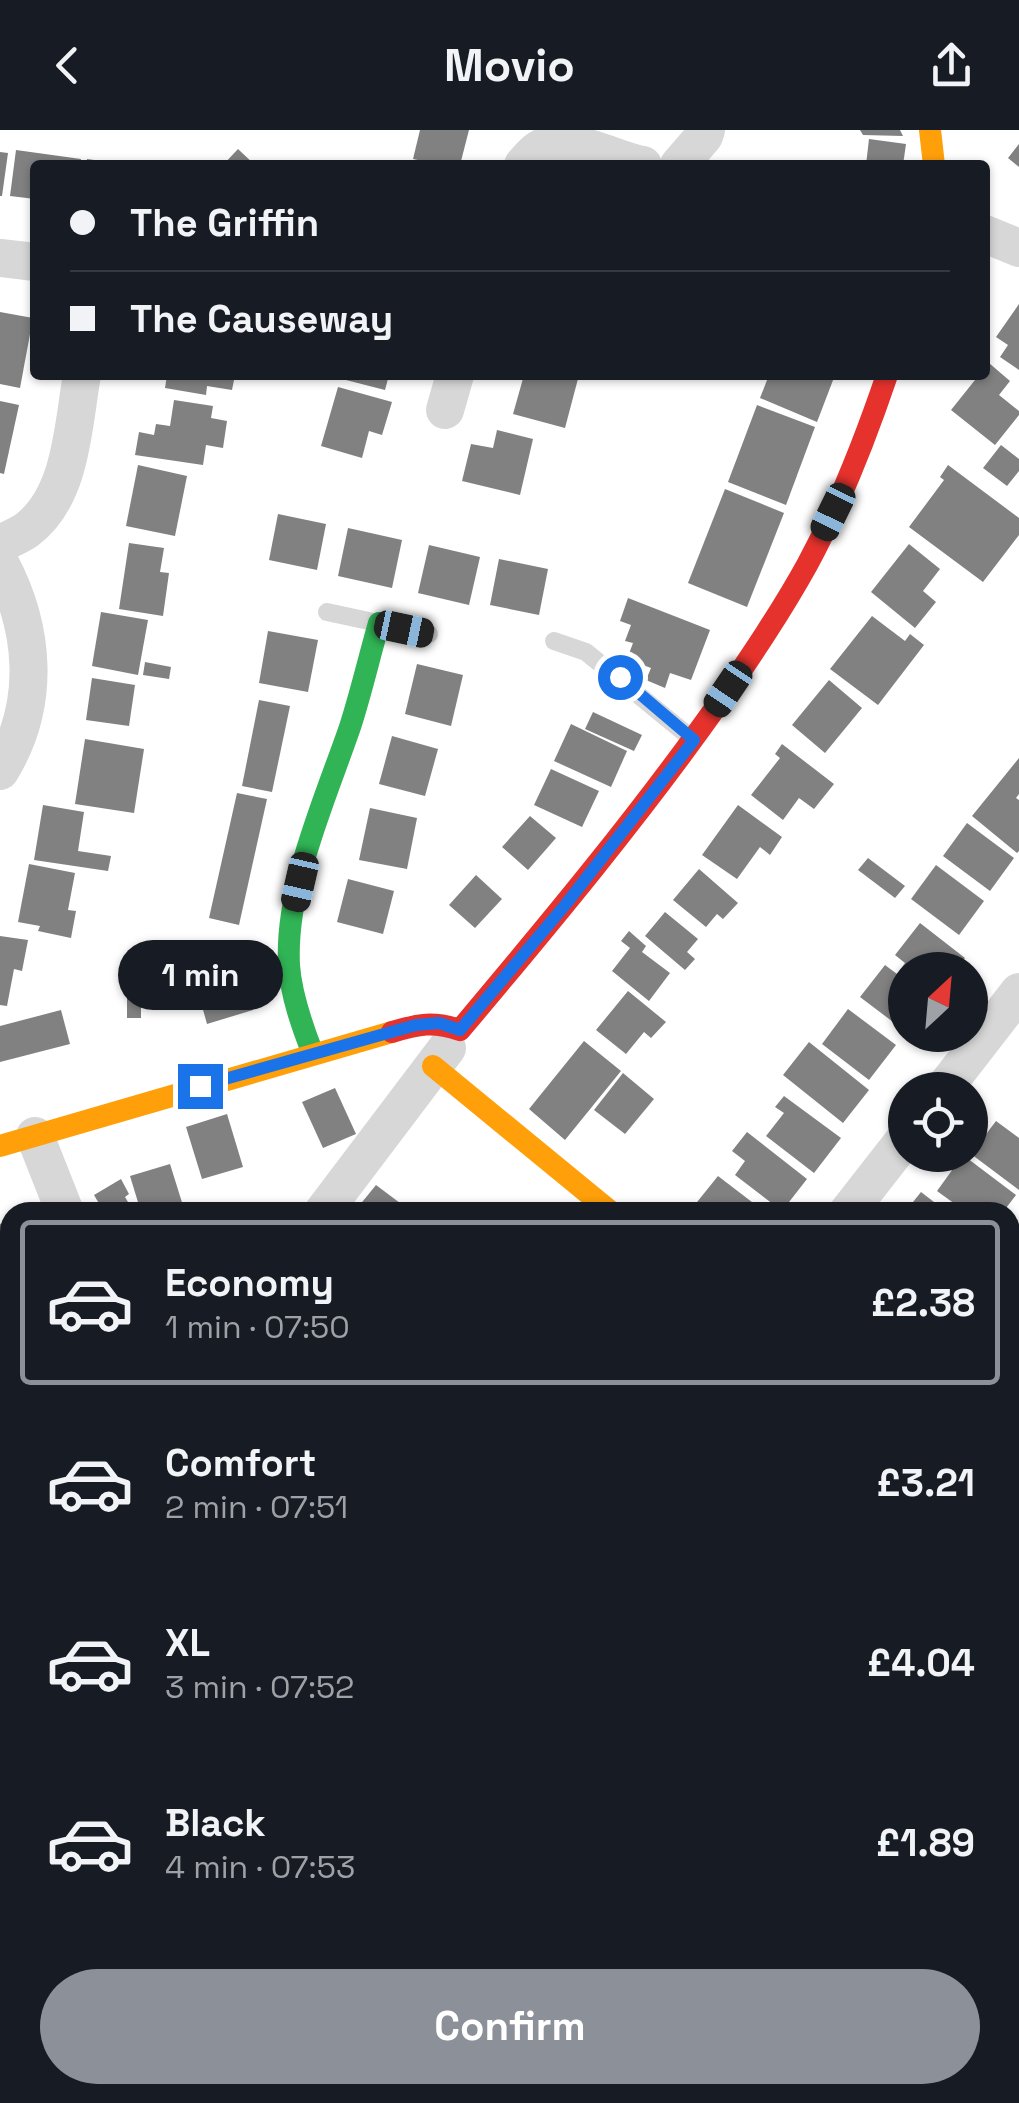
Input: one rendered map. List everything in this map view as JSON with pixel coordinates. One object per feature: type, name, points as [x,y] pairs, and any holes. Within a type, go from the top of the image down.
[{"type":"street","points":[[683,160],[706,130]]},
{"type":"street","points":[[930,130],[933,160]]},
{"type":"street","points":[[528,160],[539,148],[559,144],[628,160]]},
{"type":"street","points":[[990,236],[1019,248]]},
{"type":"street","points":[[0,258],[30,261]]},
{"type":"street","points":[[0,544],[28,529],[53,500],[67,463],[81,380]]},
{"type":"street","points":[[330,1202],[460,1030],[566,904],[694,740],[806,566],[846,485],[885,380]]},
{"type":"street","points":[[0,562],[14,590],[26,636],[30,687],[19,734],[0,771]]},
{"type":"street","points":[[313,1054],[301,1025],[288,967],[292,921],[310,843],[379,623]]},
{"type":"street","points":[[957,1072],[1019,992]]},
{"type":"street","points":[[58,1202],[18,1141],[416,1025],[439,1023],[460,1030]]},
{"type":"street","points":[[432,1066],[599,1202]]},
{"type":"street","points":[[856,1202],[888,1161]]},
{"type":"lane","points":[[327,612],[429,634]]},
{"type":"lane","points":[[554,641],[586,652],[694,740]]},
{"type":"building","points":[[420,130],[469,130],[461,160],[413,159]]},
{"type":"building","points":[[860,130],[900,130],[903,136],[863,135]]},
{"type":"building","points":[[869,139],[906,144],[904,160],[867,160]]},
{"type":"building","points":[[1019,144],[1019,167],[1008,158]]},
{"type":"building","points":[[238,149],[250,160],[228,160]]},
{"type":"building","points":[[16,150],[81,159],[30,160],[30,198],[10,196]]},
{"type":"building","points":[[0,152],[8,153],[2,196],[0,196]]},
{"type":"building","points":[[1019,304],[1019,370],[1000,357],[1008,345],[996,337]]},
{"type":"building","points":[[0,312],[30,317],[20,388],[0,384]]},
{"type":"building","points":[[990,364],[1010,381],[999,395],[1019,415],[995,445],[951,410],[975,380],[990,380]]},
{"type":"building","points":[[166,380],[234,380],[232,390],[207,386],[206,395],[165,388]]},
{"type":"building","points":[[346,380],[388,380],[385,390]]},
{"type":"building","points":[[523,380],[578,380],[565,428],[513,414]]},
{"type":"building","points":[[767,380],[833,380],[817,422],[760,398]]},
{"type":"building","points":[[338,387],[392,402],[382,435],[369,431],[362,458],[321,446]]},
{"type":"building","points":[[174,400],[213,406],[211,418],[227,421],[223,448],[206,445],[203,465],[135,455],[139,432],[154,435],[156,424],[170,426]]},
{"type":"building","points":[[0,401],[19,405],[4,474],[0,473]]},
{"type":"building","points":[[757,405],[815,427],[786,505],[728,482]]},
{"type":"building","points":[[497,430],[533,439],[520,495],[462,481],[471,444],[493,448]]},
{"type":"building","points":[[1001,445],[1019,459],[1019,471],[1007,486],[983,468]]},
{"type":"building","points":[[138,465],[187,476],[175,536],[126,526]]},
{"type":"building","points":[[948,465],[1019,518],[1019,535],[983,582],[909,527],[944,480],[940,477]]},
{"type":"building","points":[[725,489],[784,513],[747,607],[688,583]]},
{"type":"building","points":[[278,514],[326,524],[317,570],[269,560]]},
{"type":"building","points":[[348,528],[402,540],[392,588],[338,576]]},
{"type":"building","points":[[129,543],[164,548],[160,572],[169,573],[163,616],[119,609]]},
{"type":"building","points":[[909,544],[940,569],[923,591],[936,602],[915,628],[871,592]]},
{"type":"building","points":[[429,545],[480,557],[469,605],[418,593]]},
{"type":"building","points":[[499,559],[548,569],[539,615],[490,605]]},
{"type":"building","points":[[628,598],[710,630],[691,680],[670,673],[665,688],[646,680],[651,668],[627,659],[633,643],[625,641],[631,625],[620,621]]},
{"type":"building","points":[[101,612],[148,620],[138,675],[92,666]]},
{"type":"building","points":[[872,616],[905,641],[910,634],[924,645],[878,705],[830,669]]},
{"type":"building","points":[[268,631],[318,640],[308,692],[259,683]]},
{"type":"building","points":[[145,662],[171,667],[169,679],[143,675]]},
{"type":"building","points":[[417,664],[463,675],[451,726],[405,714]]},
{"type":"building","points":[[92,678],[135,685],[129,726],[86,720]]},
{"type":"building","points":[[829,680],[862,708],[825,753],[792,725]]},
{"type":"building","points":[[259,700],[290,706],[272,792],[242,786]]},
{"type":"building","points":[[593,712],[642,735],[634,751],[585,729]]},
{"type":"building","points":[[571,724],[627,751],[611,787],[554,761]]},
{"type":"building","points":[[392,736],[438,749],[425,796],[379,784]]},
{"type":"building","points":[[85,739],[144,749],[134,813],[75,804]]},
{"type":"building","points":[[782,744],[834,784],[814,809],[799,798],[783,820],[751,795],[780,758],[775,754]]},
{"type":"building","points":[[1019,758],[1016,798],[1017,853],[972,816]]},
{"type":"building","points":[[551,769],[599,791],[582,827],[534,805]]},
{"type":"building","points":[[237,793],[267,799],[239,925],[209,918]]},
{"type":"building","points":[[43,805],[84,812],[78,851],[111,856],[108,871],[34,860]]},
{"type":"building","points":[[738,805],[782,837],[770,855],[760,847],[737,879],[702,855]]},
{"type":"building","points":[[370,808],[417,818],[407,869],[359,860]]},
{"type":"building","points":[[530,816],[556,838],[528,870],[502,847]]},
{"type":"building","points":[[967,823],[1014,858],[990,891],[943,856]]},
{"type":"building","points":[[868,858],[905,886],[895,898],[858,870]]},
{"type":"building","points":[[29,864],[75,873],[68,910],[76,911],[71,938],[18,922]]},
{"type":"building","points":[[936,865],[984,901],[959,935],[911,899]]},
{"type":"building","points":[[699,869],[738,903],[723,919],[717,914],[706,927],[673,900]]},
{"type":"building","points":[[476,875],[502,899],[475,928],[449,905]]},
{"type":"building","points":[[348,879],[394,891],[383,934],[337,922]]},
{"type":"building","points":[[665,912],[698,939],[687,952],[695,959],[685,970],[645,936]]},
{"type":"building","points":[[920,923],[957,952],[897,952]]},
{"type":"building","points":[[629,931],[646,946],[642,952],[670,973],[649,1001],[612,971],[630,948],[621,941]]},
{"type":"building","points":[[0,936],[28,940],[22,971],[14,969],[7,1006],[0,1005]]},
{"type":"building","points":[[239,961],[253,1010],[207,1024],[193,974]]},
{"type":"building","points":[[885,965],[888,967],[888,1018],[860,997]]},
{"type":"building","points":[[127,991],[141,991],[141,1018],[127,1018]]},
{"type":"building","points":[[628,991],[666,1022],[651,1038],[644,1032],[626,1054],[596,1030]]},
{"type":"building","points":[[848,1009],[888,1039],[891,1052],[869,1080],[822,1044]]},
{"type":"building","points":[[61,1010],[70,1044],[0,1062],[0,1026]]},
{"type":"building","points":[[584,1041],[621,1071],[565,1140],[529,1109]]},
{"type":"building","points":[[809,1042],[869,1090],[843,1123],[783,1075]]},
{"type":"building","points":[[623,1073],[654,1099],[625,1134],[594,1110]]},
{"type":"building","points":[[335,1088],[356,1134],[323,1148],[302,1102]]},
{"type":"building","points":[[784,1096],[841,1138],[814,1173],[766,1136],[784,1113],[775,1107]]},
{"type":"building","points":[[227,1114],[243,1167],[202,1179],[186,1127]]},
{"type":"building","points":[[996,1121],[1019,1138],[1019,1190],[988,1167],[988,1132]]},
{"type":"building","points":[[747,1132],[807,1179],[789,1202],[770,1202],[735,1175],[745,1161],[732,1151]]},
{"type":"building","points":[[170,1164],[182,1202],[138,1202],[130,1176]]},
{"type":"building","points":[[951,1172],[986,1172],[1016,1195],[1011,1202],[952,1202],[937,1191]]},
{"type":"building","points":[[718,1176],[752,1202],[697,1202]]},
{"type":"building","points":[[121,1179],[129,1194],[125,1197],[128,1202],[98,1202],[94,1195]]},
{"type":"building","points":[[376,1185],[399,1202],[362,1202]]},
{"type":"building","points":[[921,1192],[934,1202],[913,1202]]},
{"type":"traffic: fast","points":[[313,1054],[290,976],[293,905],[379,623]]},
{"type":"traffic: slow","points":[[930,130],[933,160]]},
{"type":"traffic: slow","points":[[0,1146],[392,1032]]},
{"type":"traffic: slow","points":[[433,1066],[599,1202]]},
{"type":"traffic: jam","points":[[392,1032],[426,1025],[460,1030],[659,785],[721,700],[807,565],[851,472],[885,380]]},
{"type":"route","points":[[200,1086],[416,1025],[439,1023],[460,1030],[566,904],[694,740],[620,677]]}]
